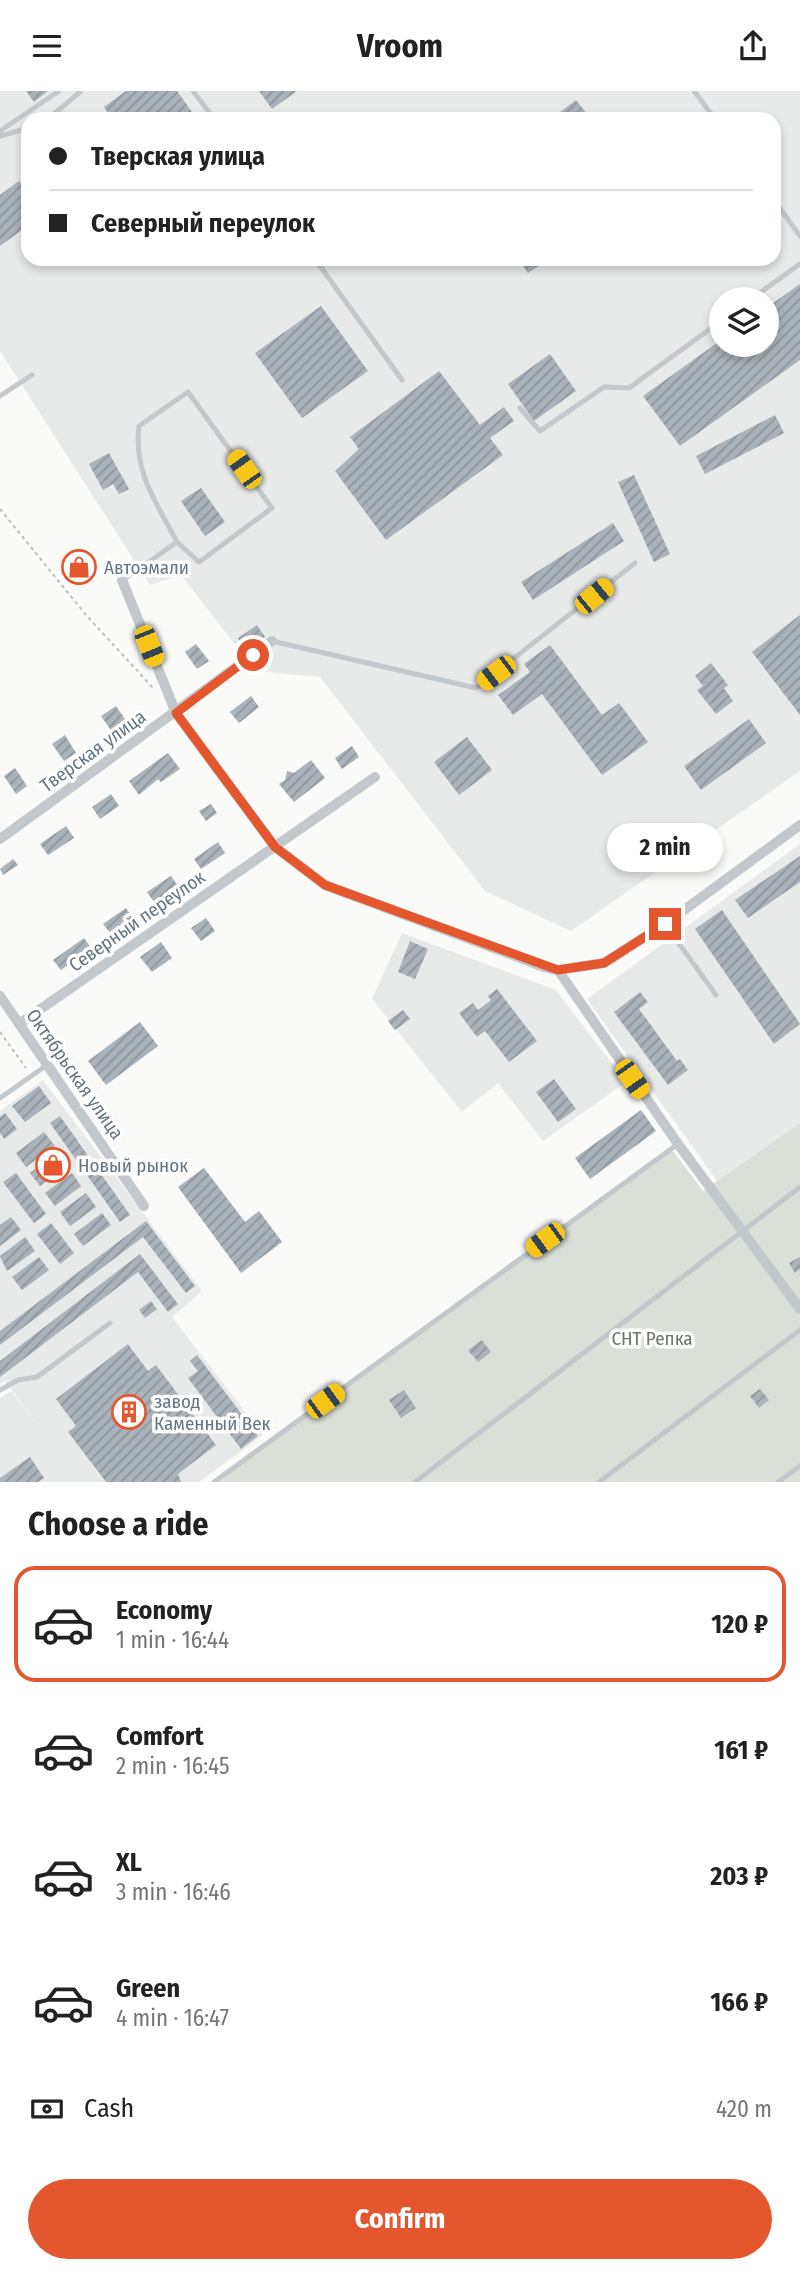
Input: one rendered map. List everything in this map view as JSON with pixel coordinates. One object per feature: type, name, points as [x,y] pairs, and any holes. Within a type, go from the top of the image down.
[{"type":"street","points":[[122,580],[176,713],[275,847],[325,885],[558,970],[604,963],[665,924],[800,825]]},
{"type":"street","name":"Тверская улица","points":[[0,839],[272,641]]},
{"type":"street","name":"Северный переулок","points":[[19,1024],[375,777]]},
{"type":"street","points":[[558,970],[678,1144],[800,1309]]},
{"type":"street","name":"Октябрьская улица","points":[[0,996],[144,1206]]},
{"type":"lane","points":[[30,112],[59,91]]},
{"type":"lane","points":[[56,112],[81,91]]},
{"type":"lane","points":[[194,91],[209,112]]},
{"type":"lane","points":[[694,91],[710,112]]},
{"type":"lane","points":[[0,134],[21,119]]},
{"type":"lane","points":[[0,134],[21,130]]},
{"type":"lane","points":[[781,210],[800,236]]},
{"type":"lane","points":[[768,287],[800,264]]},
{"type":"lane","points":[[319,266],[402,380]]},
{"type":"lane","points":[[520,408],[540,431],[604,387],[629,388],[709,330]]},
{"type":"lane","points":[[0,396],[32,375]]},
{"type":"lane","points":[[188,392],[272,508],[199,562],[177,543],[141,475],[136,445],[139,426],[188,392]]},
{"type":"lane","points":[[122,580],[177,543]]},
{"type":"lane","points":[[272,641],[477,688],[635,563]]},
{"type":"lane","points":[[665,924],[716,995]]},
{"type":"lane","points":[[0,1098],[47,1065]]},
{"type":"lane","points":[[214,1482],[678,1144]]},
{"type":"lane","points":[[415,1482],[800,1187]]},
{"type":"lane","points":[[0,1391],[18,1380],[37,1377],[110,1323]]},
{"type":"lane","points":[[599,1482],[800,1329]]},
{"type":"lane","points":[[778,1482],[800,1466]]},
{"type":"path","points":[[0,509],[86,615],[158,694]]},
{"type":"path","points":[[0,1032],[31,1076]]},
{"type":"shaded area","points":[[0,91],[800,91],[800,771],[571,931],[485,891],[320,677],[275,673],[251,665],[181,575],[150,585],[0,351]]},
{"type":"shaded area","points":[[800,844],[800,1123],[717,1181],[587,999]]},
{"type":"shaded area","points":[[402,933],[556,990],[626,1082],[543,1141],[498,1083],[462,1112],[372,999]]},
{"type":"shaded area","points":[[43,1080],[202,1291],[172,1317],[263,1435],[199,1482],[0,1482],[0,1398],[11,1391],[42,1431],[5,1381],[0,1384],[0,1111]]},
{"type":"green space","name":"СНТ Репка","points":[[800,1123],[800,1482],[214,1482],[670,1147],[703,1191]]},
{"type":"building","points":[[26,91],[48,91],[34,102]]},
{"type":"building","points":[[126,91],[177,91],[192,112],[107,112],[104,107]]},
{"type":"building","points":[[259,91],[297,91],[272,109]]},
{"type":"building","points":[[576,100],[585,112],[560,112]]},
{"type":"building","points":[[19,181],[21,184],[21,231],[0,246],[0,195]]},
{"type":"building","points":[[523,266],[538,266],[528,273]]},
{"type":"building","points":[[800,284],[800,360],[680,446],[643,396],[709,349],[709,357],[779,357],[779,299]]},
{"type":"building","points":[[321,306],[368,371],[302,418],[255,353]]},
{"type":"building","points":[[550,354],[576,391],[534,421],[508,384]]},
{"type":"building","points":[[439,371],[480,425],[504,407],[514,421],[490,438],[503,455],[386,540],[335,471],[359,449],[350,437]]},
{"type":"building","points":[[775,415],[784,433],[705,474],[696,456]]},
{"type":"building","points":[[109,453],[129,489],[119,494],[113,484],[103,490],[89,464]]},
{"type":"building","points":[[634,475],[670,554],[654,562],[618,482]]},
{"type":"building","points":[[201,488],[225,522],[205,536],[181,501]]},
{"type":"building","points":[[613,523],[624,541],[533,600],[521,582]]},
{"type":"building","points":[[800,615],[800,715],[752,652]]},
{"type":"building","points":[[257,625],[265,637],[247,651],[238,638]]},
{"type":"building","points":[[196,644],[209,661],[197,669],[185,652]]},
{"type":"building","points":[[550,645],[602,715],[619,703],[648,742],[602,775],[542,694],[513,715],[498,695],[530,672],[524,664]]},
{"type":"building","points":[[711,663],[728,685],[724,688],[733,701],[716,714],[697,690],[703,686],[695,676]]},
{"type":"building","points":[[251,696],[259,707],[239,723],[230,712]]},
{"type":"building","points":[[116,706],[127,722],[112,732],[101,716]]},
{"type":"building","points":[[749,719],[766,743],[701,790],[684,766]]},
{"type":"building","points":[[65,735],[76,753],[64,761],[52,744]]},
{"type":"building","points":[[467,737],[492,770],[459,795],[434,762]]},
{"type":"building","points":[[352,746],[359,757],[342,769],[335,758]]},
{"type":"building","points":[[168,753],[180,769],[161,782],[158,779],[139,795],[129,781]]},
{"type":"building","points":[[311,760],[325,778],[294,802],[279,784],[285,780],[287,771],[294,773]]},
{"type":"building","points":[[15,768],[27,786],[16,794],[4,776]]},
{"type":"building","points":[[111,794],[119,806],[100,819],[92,807]]},
{"type":"building","points":[[211,804],[217,813],[206,821],[199,811]]},
{"type":"building","points":[[66,826],[74,838],[48,855],[40,844]]},
{"type":"building","points":[[218,842],[225,853],[201,869],[194,859]]},
{"type":"building","points":[[800,856],[800,882],[748,918],[735,900]]},
{"type":"building","points":[[13,859],[18,865],[3,875],[0,869]]},
{"type":"building","points":[[171,876],[178,886],[154,902],[147,892]]},
{"type":"building","points":[[126,908],[133,918],[111,934],[103,924]]},
{"type":"building","points":[[722,910],[800,1024],[774,1044],[695,929]]},
{"type":"building","points":[[206,918],[215,931],[201,941],[191,928]]},
{"type":"building","points":[[84,938],[91,948],[61,970],[53,960]]},
{"type":"building","points":[[410,941],[428,949],[415,979],[398,972]]},
{"type":"building","points":[[161,942],[172,958],[152,972],[140,957]]},
{"type":"building","points":[[497,989],[537,1041],[509,1062],[485,1031],[477,1037],[459,1013],[473,1003],[478,1010],[491,1000],[488,996]]},
{"type":"building","points":[[640,992],[648,1002],[639,1009],[677,1061],[680,1059],[688,1070],[668,1085],[614,1012]]},
{"type":"building","points":[[403,1010],[410,1019],[395,1030],[388,1021]]},
{"type":"building","points":[[140,1022],[158,1046],[106,1085],[88,1061]]},
{"type":"building","points":[[554,1079],[576,1109],[558,1122],[536,1092]]},
{"type":"building","points":[[39,1086],[51,1103],[25,1122],[12,1106]]},
{"type":"building","points":[[641,1110],[656,1131],[590,1179],[575,1158]]},
{"type":"building","points":[[5,1113],[17,1129],[4,1139],[0,1133],[0,1117]]},
{"type":"building","points":[[60,1116],[130,1215],[120,1222],[50,1123]]},
{"type":"building","points":[[44,1132],[55,1146],[26,1167],[16,1153]]},
{"type":"building","points":[[58,1152],[68,1165],[40,1186],[30,1173]]},
{"type":"building","points":[[204,1168],[245,1222],[259,1211],[282,1242],[241,1273],[178,1187]]},
{"type":"building","points":[[16,1173],[46,1214],[34,1223],[3,1182]]},
{"type":"building","points":[[72,1173],[81,1186],[55,1206],[45,1193]]},
{"type":"building","points":[[86,1193],[96,1207],[70,1226],[60,1212]]},
{"type":"building","points":[[102,1213],[111,1225],[83,1246],[74,1234]]},
{"type":"building","points":[[11,1217],[21,1230],[0,1246],[0,1225]]},
{"type":"building","points":[[146,1221],[195,1286],[186,1293],[143,1237],[0,1345],[0,1331]]},
{"type":"building","points":[[51,1223],[74,1253],[60,1264],[37,1234]]},
{"type":"building","points":[[25,1237],[35,1251],[7,1271],[0,1256]]},
{"type":"building","points":[[140,1254],[178,1304],[168,1312],[138,1272],[0,1377],[0,1361]]},
{"type":"building","points":[[39,1257],[49,1270],[22,1290],[12,1277]]},
{"type":"building","points":[[800,1257],[800,1269],[795,1273],[789,1263]]},
{"type":"building","points":[[151,1301],[157,1309],[145,1318],[139,1310]]},
{"type":"building","points":[[482,1340],[491,1352],[478,1362],[468,1350]]},
{"type":"building","name":"завод Каменный Век","points":[[128,1344],[148,1371],[156,1365],[216,1445],[178,1474],[181,1482],[106,1482],[68,1432],[76,1426],[56,1399]]},
{"type":"building","points":[[197,1355],[258,1436],[241,1449],[188,1378],[198,1371],[190,1361]]},
{"type":"building","points":[[760,1389],[769,1400],[759,1408],[750,1396]]},
{"type":"building","points":[[404,1390],[416,1408],[401,1418],[389,1400]]},
{"type":"building","points":[[30,1457],[44,1478],[38,1482],[0,1482],[0,1478]]},
{"type":"place","name":"Автоэмали","points":[[79,567]]},
{"type":"place","name":"Новый рынок","points":[[53,1165]]},
{"type":"place","name":"завод Каменный Век","points":[[129,1412]]},
{"type":"route","points":[[253,655],[176,713],[275,847],[303,871],[325,885],[370,904],[558,970],[604,963],[665,924]]}]
